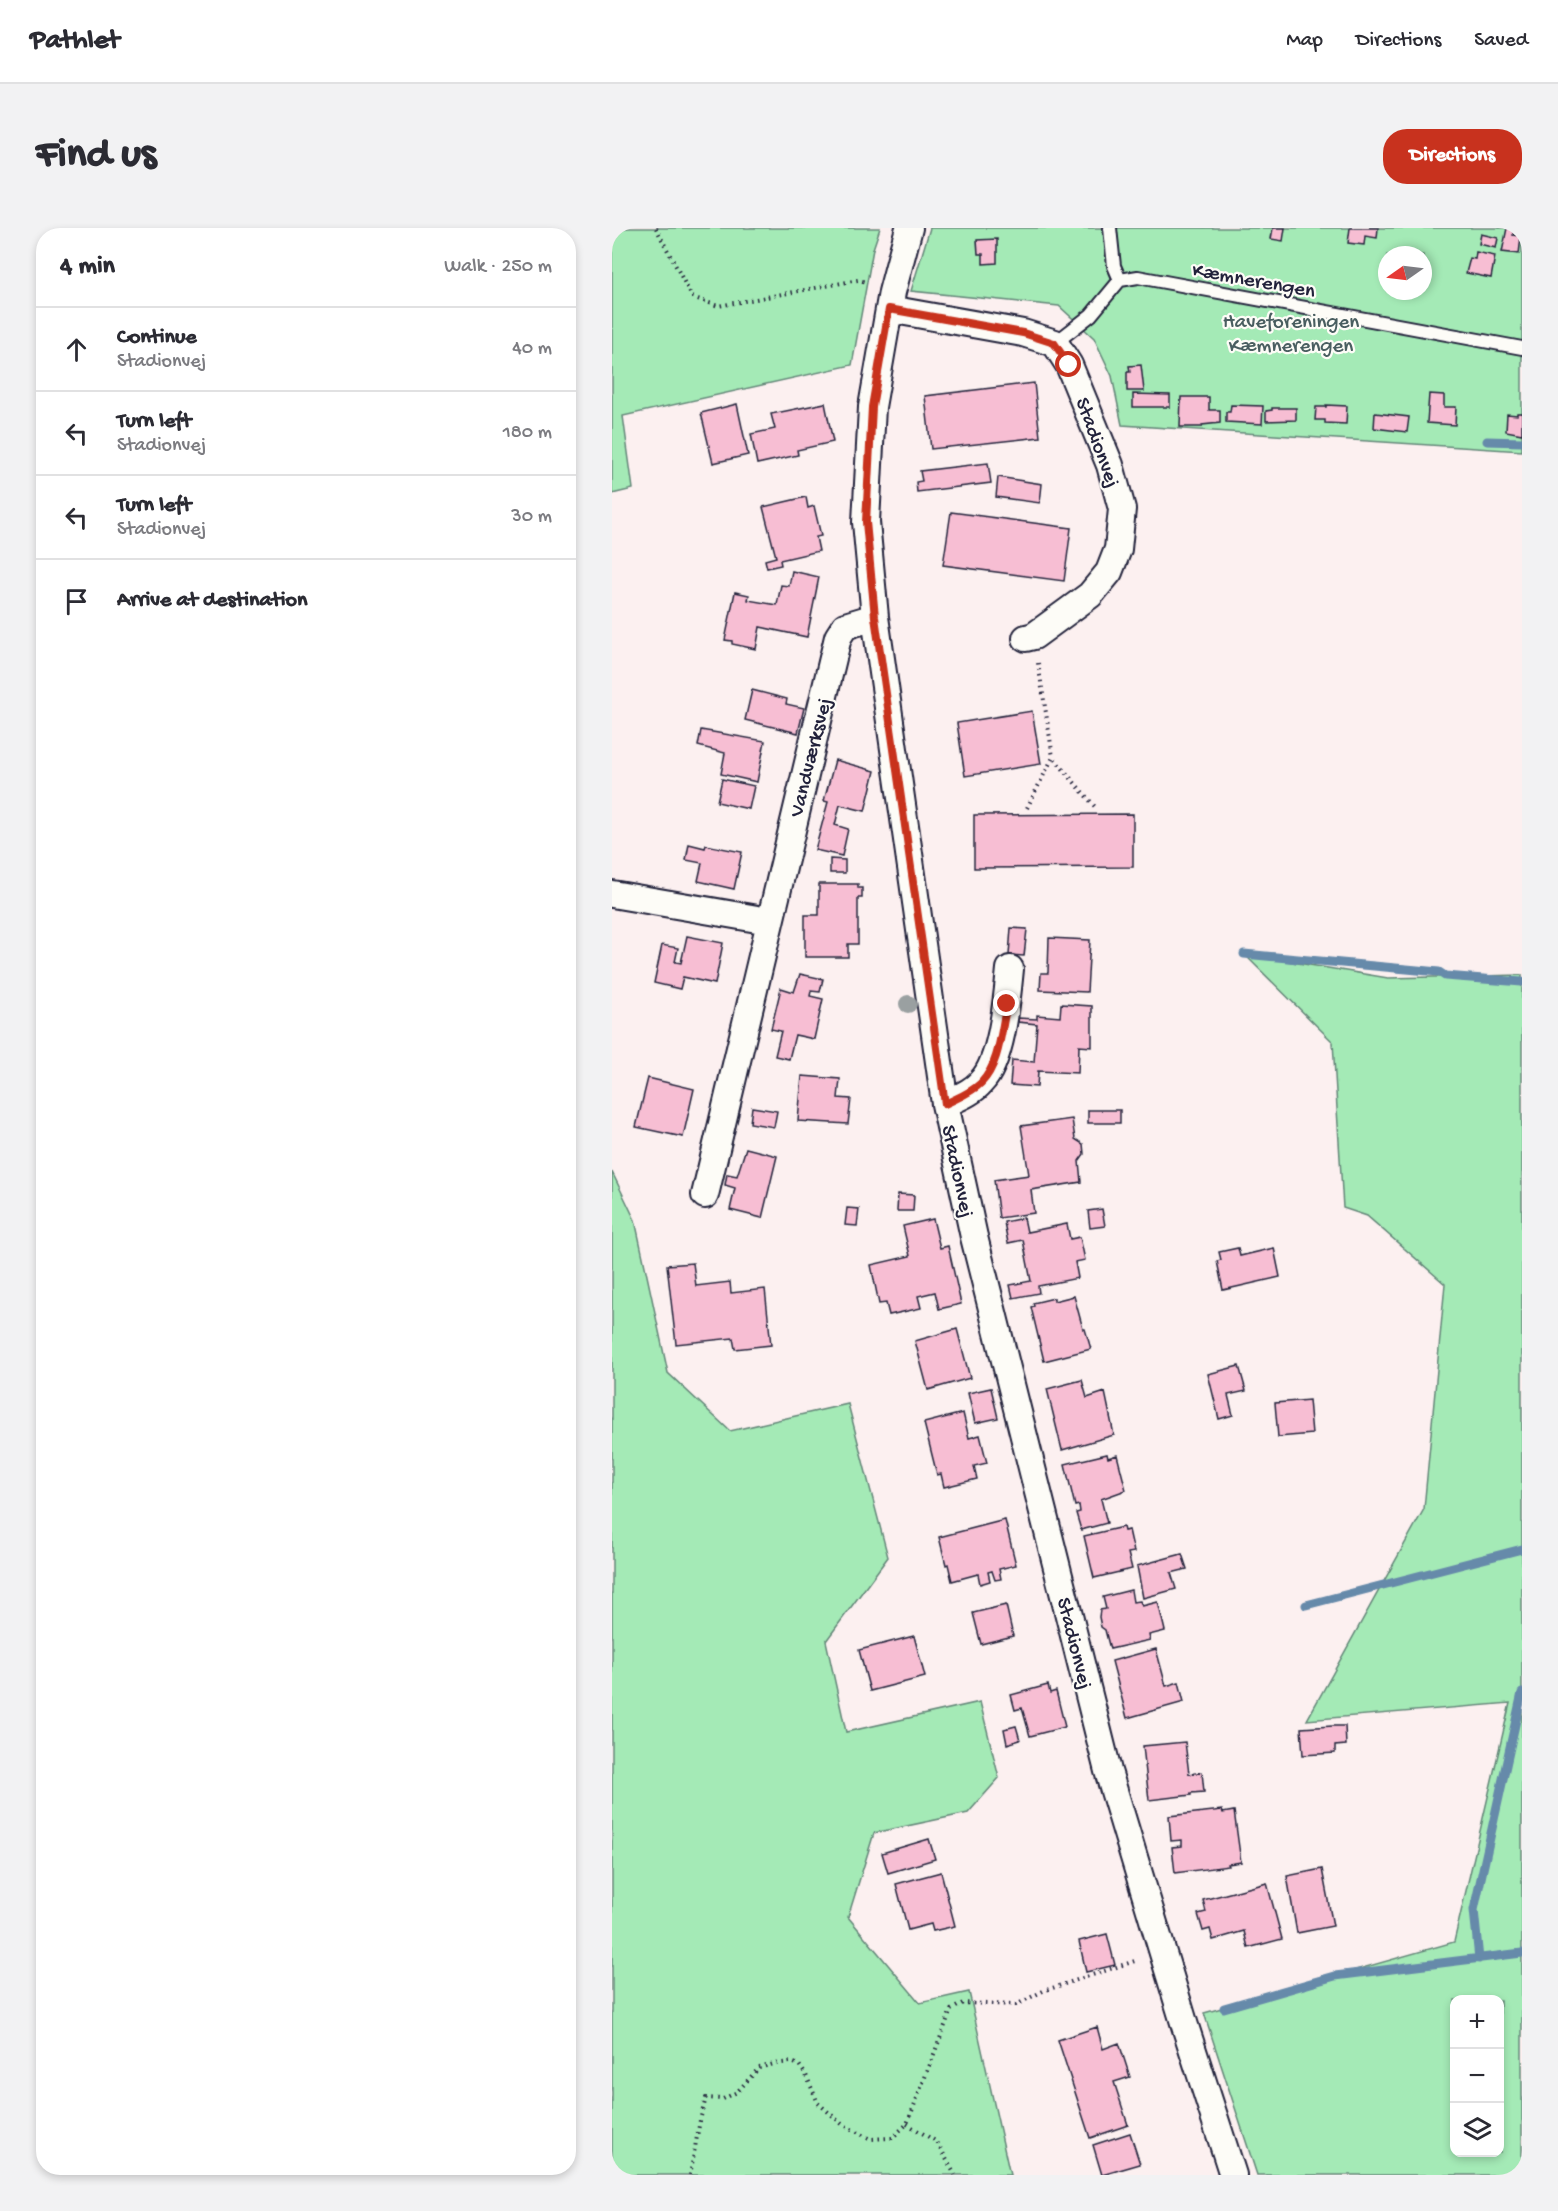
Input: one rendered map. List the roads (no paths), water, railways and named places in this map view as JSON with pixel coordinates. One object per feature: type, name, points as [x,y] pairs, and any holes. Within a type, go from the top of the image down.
[{"type":"street","name":"Stadionvej","points":[[909,228],[889,309],[872,407],[866,522],[875,617],[945,1104],[974,1237],[1108,1771],[1233,2175]]},
{"type":"street","points":[[889,309],[1023,333],[1054,343]]},
{"type":"street","name":"Stadionvej","points":[[1030,637],[1090,595],[1109,572],[1118,549],[1122,509],[1110,465],[1091,417],[1069,365],[1054,343]]},
{"type":"street","name":"Vandværksvej","points":[[705,1195],[838,637],[845,626],[875,617]]},
{"type":"street","points":[[612,894],[769,921]]},
{"type":"street","name":"Stadionvej","points":[[945,1104],[975,1088],[982,1082],[993,1065],[1007,1004],[1010,969]]},
{"type":"lane","points":[[1054,343],[1091,315],[1120,280],[1114,266],[1110,228]]},
{"type":"lane","name":"Kæmnerengen","points":[[1120,280],[1138,277],[1522,348]]},
{"type":"waterway","points":[[1487,441],[1522,442]]},
{"type":"waterway","points":[[1244,954],[1522,982]]},
{"type":"waterway","points":[[1306,1605],[1522,1549]]},
{"type":"waterway","points":[[1479,1959],[1474,1910],[1522,1693]]},
{"type":"waterway","points":[[1224,2008],[1335,1976],[1522,1953]]},
{"type":"park label","name":"Haveforeningen Kæmnerengen","points":[[1291,332]]}]
